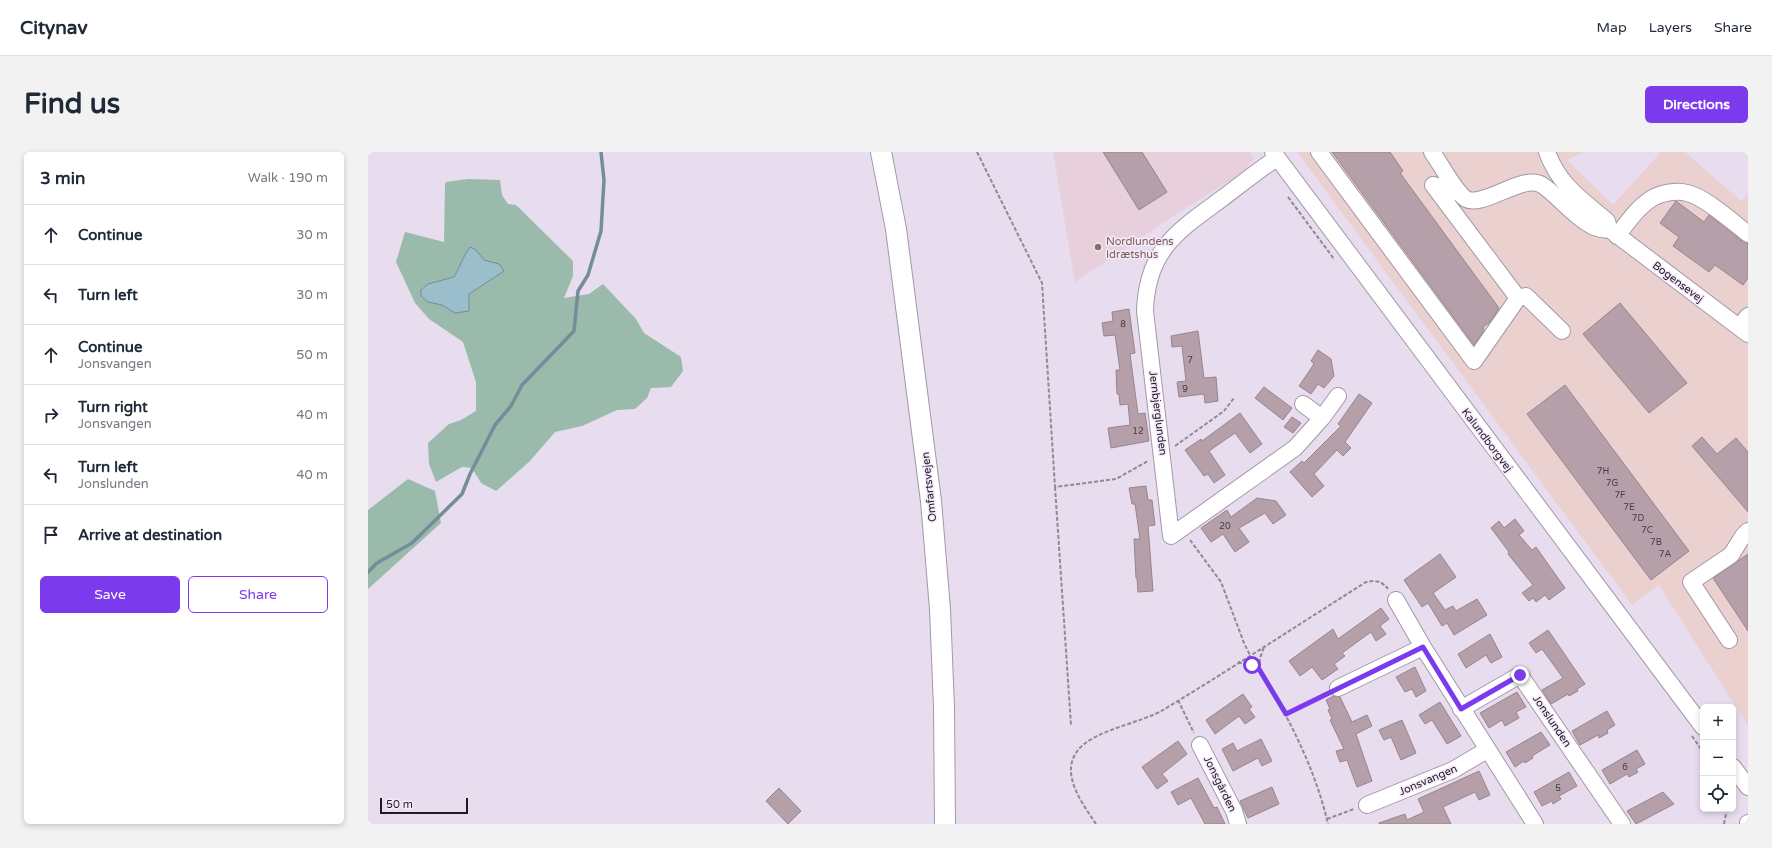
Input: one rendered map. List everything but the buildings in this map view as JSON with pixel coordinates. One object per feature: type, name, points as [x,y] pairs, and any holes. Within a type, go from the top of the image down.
[{"type":"main road","name":"Omfartsvejen","points":[[881,152],[897,236],[931,501],[941,617],[944,706],[945,824]]},
{"type":"street","points":[[1319,152],[1474,361],[1518,298],[1526,296],[1562,331]]},
{"type":"street","points":[[1432,152],[1460,193],[1466,199],[1479,199],[1525,183],[1540,183],[1590,225],[1613,232]]},
{"type":"street","points":[[1547,152],[1554,170],[1567,188],[1607,221],[1613,232]]},
{"type":"street","name":"Jernbjerglunden","points":[[1182,529],[1171,536],[1163,453],[1145,311],[1146,291],[1151,271],[1168,242],[1188,223],[1275,155]]},
{"type":"street","name":"Kalundborgvej","points":[[1275,155],[1700,723]]},
{"type":"street","points":[[1460,193],[1433,185],[1518,298]]},
{"type":"street","points":[[1613,232],[1651,199],[1672,192],[1688,193],[1705,202],[1748,234]]},
{"type":"street","name":"Bogensevej","points":[[1613,232],[1745,326]]},
{"type":"street","points":[[1182,529],[1295,448],[1322,418],[1338,396]]},
{"type":"street","points":[[1303,404],[1322,418]]},
{"type":"street","points":[[1728,640],[1691,582],[1731,555],[1745,534]]},
{"type":"street","points":[[1396,600],[1461,709],[1535,824]]},
{"type":"street","points":[[1338,688],[1423,647]]},
{"type":"street","name":"Jonslunden","points":[[1461,709],[1520,675],[1622,824]]},
{"type":"street","name":"Jonsgården","points":[[1200,745],[1234,811],[1238,824]]},
{"type":"street","name":"Jonsvangen","points":[[1367,805],[1453,770],[1487,750]]},
{"type":"street","points":[[1736,771],[1748,787]]},
{"type":"path","points":[[976,152],[1042,284],[1071,725]]},
{"type":"path","points":[[1055,487],[1116,479],[1183,441],[1224,411],[1234,398]]},
{"type":"path","points":[[1182,529],[1221,582],[1244,643],[1250,654]]},
{"type":"path","points":[[1096,824],[1075,790],[1071,778],[1072,763],[1078,750],[1088,742],[1114,729],[1161,711],[1366,582],[1376,580],[1384,584],[1396,600]]},
{"type":"path","points":[[1264,646],[1260,658],[1259,669],[1286,714],[1304,751],[1328,824]]},
{"type":"path","points":[[1238,662],[1259,669]]},
{"type":"path","points":[[1286,714],[1338,688]]},
{"type":"path","points":[[1178,700],[1200,745]]},
{"type":"path","points":[[1327,819],[1367,805]]},
{"type":"path","points":[[1724,824],[1726,812]]},
{"type":"shaded area","name":"Nordlundens Idrætshus","points":[[1053,152],[1250,152],[1254,158],[1244,172],[1181,211],[1075,282]]},
{"type":"shaded area","points":[[1297,152],[1583,152],[1567,160],[1613,205],[1661,152],[1685,152],[1741,201],[1748,195],[1748,726],[1736,707],[1736,704],[1734,704],[1659,585],[1632,605]]},
{"type":"green space","points":[[468,179],[500,180],[502,195],[508,204],[516,205],[573,261],[573,276],[564,298],[589,294],[603,284],[636,319],[644,333],[681,357],[683,371],[671,387],[651,388],[647,398],[635,409],[617,410],[582,426],[555,432],[530,461],[496,491],[481,483],[472,468],[462,467],[436,482],[429,464],[428,443],[449,424],[461,420],[476,411],[476,382],[463,342],[429,319],[415,303],[396,262],[405,232],[444,242],[446,182]]},
{"type":"green space","points":[[408,479],[435,491],[441,523],[368,589],[368,510]]},
{"type":"water","points":[[470,247],[476,250],[484,260],[499,264],[504,271],[469,294],[469,311],[455,313],[442,305],[428,302],[421,296],[421,290],[428,284],[454,277]]},
{"type":"waterway","points":[[368,572],[377,563],[412,543],[462,494],[470,474],[495,425],[511,406],[522,385],[574,331],[578,291],[588,275],[601,231],[604,180],[601,152]]},
{"type":"place","name":"Nordlundens Idrætshus","points":[[1098,247]]},
{"type":"route","points":[[1252,665],[1259,669],[1286,714],[1423,647],[1461,709],[1520,675]]}]
